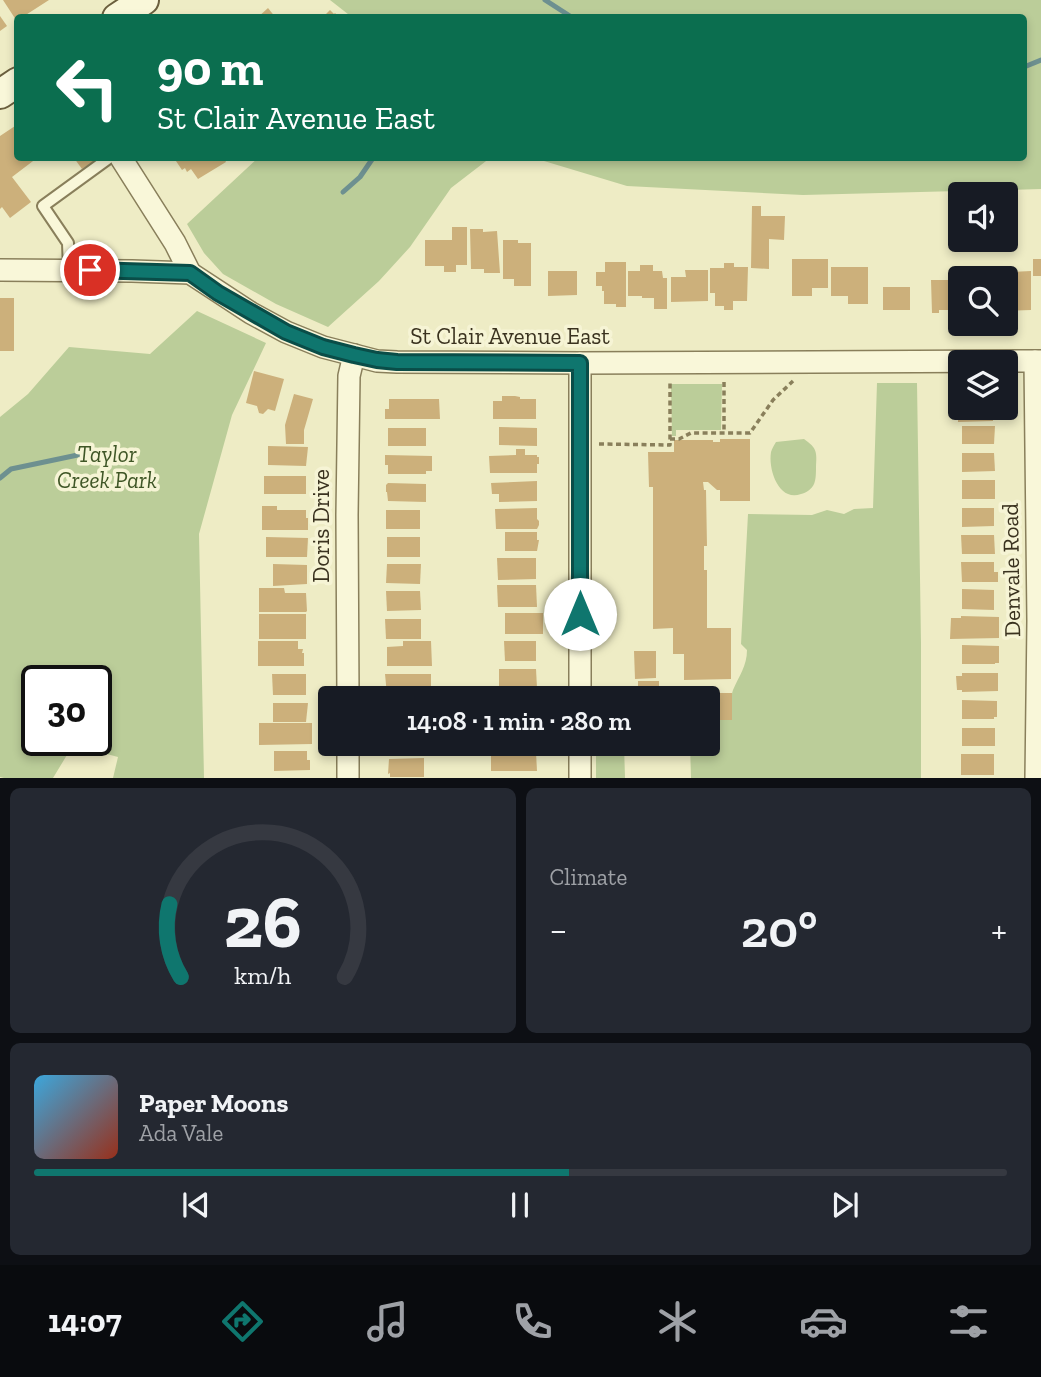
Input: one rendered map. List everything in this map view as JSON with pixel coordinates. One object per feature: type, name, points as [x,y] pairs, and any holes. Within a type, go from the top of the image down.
[{"type":"main road","points":[[123,14],[144,0]]},
{"type":"street","points":[[0,270],[190,273],[175,243],[123,161]]},
{"type":"street","name":"St Clair Avenue East","points":[[190,273],[218,293],[286,332],[323,347],[377,360],[580,363],[1038,361]]},
{"type":"street","name":"Doris Drive","points":[[348,686],[348,393],[354,355]]},
{"type":"street","name":"Denvale Road","points":[[1036,778],[1040,621],[1038,361]]},
{"type":"street","points":[[580,363],[580,686]]},
{"type":"street","points":[[348,756],[348,778]]},
{"type":"street","points":[[580,756],[580,778]]},
{"type":"lane","points":[[69,270],[68,243],[43,206],[106,161]]},
{"type":"path","points":[[594,444],[670,445],[670,382]]},
{"type":"path","points":[[724,382],[724,433]]},
{"type":"path","points":[[670,439],[679,439],[691,433],[750,433],[774,400],[793,382]]},
{"type":"green space","points":[[330,0],[1041,0],[1041,189],[1018,190],[1018,182],[948,182],[948,191],[803,195],[627,186],[544,161],[1027,161],[1027,14],[348,14]]},
{"type":"green space","points":[[255,161],[486,161],[451,188],[410,247],[379,281],[328,327],[276,304],[223,274],[204,253],[187,224]]},
{"type":"green space","name":"Taylor Creek Park","points":[[197,311],[266,343],[232,415],[199,534],[204,778],[113,778],[118,757],[112,755],[112,665],[21,665],[21,756],[66,756],[53,778],[0,777],[0,417],[28,394],[69,347],[150,354]]},
{"type":"green space","points":[[877,383],[917,383],[921,778],[691,778],[690,756],[720,756],[720,720],[732,720],[732,693],[746,661],[747,650],[741,644],[748,514],[812,515],[827,510],[844,514],[854,509],[873,508]]},
{"type":"green space","points":[[671,384],[722,384],[721,430],[676,430],[676,436],[672,436]]},
{"type":"green space","points":[[804,439],[815,451],[815,480],[809,490],[793,495],[781,489],[777,483],[771,467],[771,452],[776,442]]},
{"type":"green space","points":[[596,756],[624,756],[625,778],[596,778]]},
{"type":"building","points":[[3,0],[49,0],[27,14],[14,14],[14,17]]},
{"type":"building","points":[[268,8],[273,14],[261,14]]},
{"type":"building","points":[[0,16],[7,26],[0,31]]},
{"type":"building","points":[[14,127],[14,161],[33,161],[12,177],[31,202],[10,218],[2,207],[0,209],[0,136]]},
{"type":"building","points":[[76,161],[94,161],[82,169]]},
{"type":"building","points":[[176,161],[226,162],[198,179],[191,169],[187,172],[185,168],[182,170]]},
{"type":"building","points":[[752,206],[761,206],[761,216],[785,216],[784,240],[769,239],[769,269],[751,268]]},
{"type":"building","points":[[452,227],[467,227],[467,265],[456,265],[456,272],[444,272],[444,266],[425,266],[425,240],[452,240]]},
{"type":"building","points":[[470,229],[497,231],[500,273],[484,273],[484,269],[471,269]]},
{"type":"building","points":[[503,240],[531,243],[531,286],[514,286],[514,279],[503,279]]},
{"type":"building","points":[[792,259],[828,259],[828,288],[812,288],[812,296],[792,296]]},
{"type":"building","points":[[1033,259],[1041,259],[1041,276],[1033,276]]},
{"type":"building","points":[[605,262],[626,262],[626,307],[604,304],[602,286],[596,286],[596,272],[605,272]]},
{"type":"building","points":[[724,263],[734,263],[734,267],[748,267],[747,301],[733,301],[733,310],[715,306],[715,293],[710,293],[710,268],[724,268]]},
{"type":"building","points":[[640,265],[653,265],[653,271],[662,271],[663,278],[667,278],[667,309],[654,309],[654,298],[628,296],[628,271],[640,271]]},
{"type":"building","points":[[831,267],[868,267],[868,304],[848,304],[848,296],[831,296]]},
{"type":"building","points":[[685,270],[708,270],[708,301],[671,302],[671,277],[686,277]]},
{"type":"building","points":[[548,271],[577,271],[577,295],[548,296]]},
{"type":"building","points":[[1031,271],[1031,310],[1018,311],[1018,272]]},
{"type":"building","points":[[931,280],[948,280],[948,310],[932,313]]},
{"type":"building","points":[[883,287],[910,287],[910,310],[883,310]]},
{"type":"building","points":[[0,298],[14,298],[14,351],[0,351]]},
{"type":"building","points":[[254,371],[284,379],[275,411],[268,409],[263,414],[259,413],[257,406],[246,403]]},
{"type":"building","points":[[294,394],[313,399],[304,430],[304,444],[286,444],[285,425]]},
{"type":"building","points":[[502,396],[536,399],[536,419],[493,419],[493,401],[502,401]]},
{"type":"building","points":[[389,399],[439,399],[440,419],[385,419]]},
{"type":"building","points":[[958,420],[993,420],[993,421]]},
{"type":"building","points":[[962,426],[995,426],[994,444],[962,444]]},
{"type":"building","points":[[499,427],[537,428],[537,446],[499,445]]},
{"type":"building","points":[[388,428],[426,428],[426,446],[388,446]]},
{"type":"building","points":[[720,439],[750,439],[750,501],[720,501],[720,490],[708,482],[703,482],[706,490],[707,546],[704,546],[704,570],[707,570],[707,628],[731,628],[731,679],[684,680],[684,654],[673,654],[673,628],[653,629],[653,487],[649,487],[648,452],[674,452],[674,440],[720,442]]},
{"type":"building","points":[[268,446],[308,447],[306,466],[268,465]]},
{"type":"building","points":[[516,449],[525,449],[525,455],[539,457],[537,473],[490,473],[489,456],[516,455]]},
{"type":"building","points":[[962,453],[994,453],[995,471],[962,472]]},
{"type":"building","points":[[385,455],[432,456],[432,471],[426,471],[426,474],[388,474]]},
{"type":"building","points":[[264,476],[306,476],[306,494],[264,494]]},
{"type":"building","points":[[962,480],[995,480],[995,499],[962,499]]},
{"type":"building","points":[[537,481],[537,501],[499,502],[499,494],[492,494],[491,483]]},
{"type":"building","points":[[388,483],[426,484],[426,502],[388,501]]},
{"type":"building","points":[[262,506],[277,506],[277,510],[306,510],[308,530],[262,530]]},
{"type":"building","points":[[537,508],[537,529],[496,529],[495,509]]},
{"type":"building","points":[[962,508],[994,508],[994,526],[962,527]]},
{"type":"building","points":[[386,510],[420,510],[420,529],[386,529]]},
{"type":"building","points":[[505,532],[537,532],[537,551],[505,551]]},
{"type":"building","points":[[961,535],[994,535],[995,554],[962,554]]},
{"type":"building","points":[[266,537],[308,538],[307,557],[266,557]]},
{"type":"building","points":[[387,537],[420,537],[420,557],[387,557]]},
{"type":"building","points":[[497,558],[536,558],[536,579],[498,580]]},
{"type":"building","points":[[961,562],[994,562],[998,582],[962,582]]},
{"type":"building","points":[[273,564],[307,565],[307,584],[273,586]]},
{"type":"building","points":[[387,564],[421,564],[420,584],[386,583]]},
{"type":"building","points":[[497,585],[536,585],[537,607],[498,607]]},
{"type":"building","points":[[259,588],[284,588],[285,593],[306,593],[307,611],[259,612]]},
{"type":"building","points":[[962,589],[994,590],[994,610],[962,609]]},
{"type":"building","points":[[386,591],[420,591],[421,610],[387,611]]},
{"type":"building","points":[[505,613],[543,613],[543,634],[505,634]]},
{"type":"building","points":[[259,614],[306,614],[306,639],[259,639]]},
{"type":"building","points":[[999,617],[999,638],[950,639],[951,618]]},
{"type":"building","points":[[385,619],[421,619],[421,639],[386,639]]},
{"type":"building","points":[[258,641],[298,641],[298,649],[303,649],[304,653],[304,666],[258,666]]},
{"type":"building","points":[[403,641],[431,641],[432,666],[387,666],[387,647],[403,646]]},
{"type":"building","points":[[504,641],[536,641],[536,661],[505,661]]},
{"type":"building","points":[[962,645],[999,646],[999,663],[962,664]]},
{"type":"building","points":[[634,651],[656,651],[656,678],[635,679]]},
{"type":"building","points":[[499,669],[536,669],[537,686],[499,686]]},
{"type":"building","points":[[962,673],[998,673],[998,691],[957,690],[956,676],[962,676]]},
{"type":"building","points":[[272,674],[306,674],[306,695],[273,695]]},
{"type":"building","points":[[385,674],[431,674],[431,686],[386,686]]},
{"type":"building","points":[[638,681],[659,681],[659,686],[638,686]]},
{"type":"building","points":[[720,693],[732,693],[732,720],[720,720]]},
{"type":"building","points":[[962,700],[997,701],[997,717],[962,719]]},
{"type":"building","points":[[273,703],[308,703],[306,722],[273,722]]},
{"type":"building","points":[[259,723],[312,723],[312,744],[259,745]]},
{"type":"building","points":[[962,728],[995,728],[995,746],[962,746]]},
{"type":"building","points":[[274,751],[307,751],[310,770],[274,771]]},
{"type":"building","points":[[961,754],[994,754],[994,775],[961,775]]},
{"type":"building","points":[[491,756],[536,756],[537,771],[491,771]]},
{"type":"building","points":[[424,758],[424,777],[390,777],[390,773],[388,774],[389,759]]},
{"type":"waterway","points":[[545,0],[567,14]]},
{"type":"waterway","points":[[1027,66],[1041,60]]},
{"type":"waterway","points":[[343,192],[360,177],[371,161]]},
{"type":"waterway","points":[[0,478],[11,469],[92,452]]},
{"type":"route","points":[[90,270],[190,273],[250,313],[286,332],[323,347],[377,360],[580,363],[580,614]]}]
